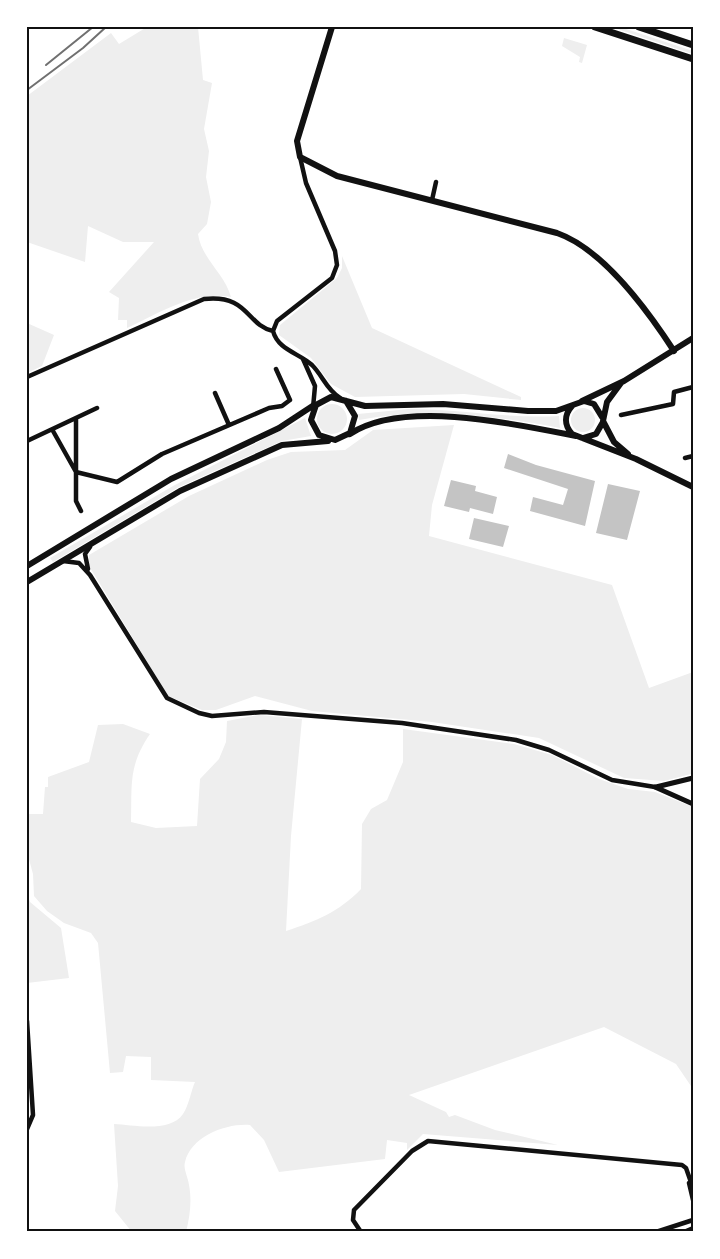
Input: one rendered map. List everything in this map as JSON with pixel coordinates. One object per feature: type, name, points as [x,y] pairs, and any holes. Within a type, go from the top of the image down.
[{"type":"main road","points":[[332,27],[297,141],[300,158],[337,176],[557,233],[586,246],[604,263],[660,329],[674,351]]},
{"type":"main road","points":[[594,27],[693,60]]},
{"type":"main road","points":[[639,27],[693,45]]},
{"type":"main road","points":[[27,566],[171,479],[279,428],[317,403],[331,397],[365,406],[442,404],[541,412],[572,405],[624,381],[692,340]]},
{"type":"main road","points":[[27,582],[180,491],[260,454],[292,443],[335,440],[377,422],[435,417],[491,420],[588,438],[596,434],[607,402],[624,381]]},
{"type":"main road","points":[[344,400],[353,410],[355,422],[345,437]]},
{"type":"main road","points":[[579,402],[594,404],[614,442],[636,459]]},
{"type":"main road","points":[[317,403],[312,414],[313,425],[319,435],[335,440]]},
{"type":"main road","points":[[572,405],[567,413],[566,422],[569,430],[577,437],[636,459],[693,487]]},
{"type":"main road","points":[[686,1232],[693,1224]]},
{"type":"street","points":[[667,28],[668,37]]},
{"type":"street","points":[[300,158],[306,183],[335,251],[337,265],[332,278],[277,321],[273,331],[279,343],[315,368],[324,385],[344,400]]},
{"type":"street","points":[[432,200],[436,182]]},
{"type":"street","points":[[27,377],[204,299],[219,298],[237,303],[265,330],[273,331]]},
{"type":"street","points":[[303,359],[315,386],[317,403]]},
{"type":"street","points":[[53,430],[76,472],[117,482],[162,454],[270,408],[282,406],[290,400],[276,369]]},
{"type":"street","points":[[621,415],[673,404],[674,392],[693,387]]},
{"type":"street","points":[[215,393],[229,425]]},
{"type":"street","points":[[27,441],[97,408]]},
{"type":"street","points":[[75,419],[76,501],[81,511]]},
{"type":"street","points":[[685,458],[693,456]]},
{"type":"street","points":[[90,574],[85,554],[94,542]]},
{"type":"street","points":[[63,561],[79,563],[90,574],[166,698],[199,713],[212,716],[264,712],[402,723],[485,735],[537,745],[612,780],[655,787],[693,804]]},
{"type":"street","points":[[655,787],[693,778]]},
{"type":"street","points":[[27,1021],[33,1115],[27,1130]]},
{"type":"street","points":[[361,1232],[353,1220],[354,1210],[412,1151],[428,1141],[682,1165],[688,1171],[693,1200]]},
{"type":"street","points":[[689,1180],[693,1188]]},
{"type":"street","points":[[656,1232],[693,1224]]},
{"type":"shaded area","points":[[147,27],[198,27],[203,80],[212,83],[204,129],[209,151],[206,177],[211,202],[207,224],[198,234],[204,251],[224,281],[231,297],[204,297],[191,300],[127,328],[127,320],[118,320],[119,298],[109,292],[154,242],[123,242],[88,226],[85,262],[27,242],[27,96],[111,33],[119,44]]},
{"type":"shaded area","points":[[611,27],[620,27],[693,51],[693,54]]},
{"type":"shaded area","points":[[564,38],[587,45],[582,63],[579,62],[580,57],[562,46]]},
{"type":"shaded area","points":[[342,256],[372,328],[521,397],[521,400],[464,394],[355,397],[331,384],[311,358],[279,335],[280,325],[337,278],[342,268]]},
{"type":"shaded area","points":[[27,323],[54,335],[42,366],[27,373]]},
{"type":"shaded area","points":[[332,404],[343,408],[347,419],[343,430],[332,434],[321,430],[317,419],[321,408]]},
{"type":"shaded area","points":[[583,408],[592,411],[595,420],[592,429],[583,432],[574,429],[571,420],[574,411]]},
{"type":"shaded area","points":[[409,409],[540,417],[559,416],[560,428],[509,419],[459,414],[409,414],[359,420],[358,414]]},
{"type":"shaded area","points":[[305,418],[311,436],[282,441],[179,487],[53,562],[50,558],[173,486]]},
{"type":"shaded area","points":[[454,425],[432,505],[429,536],[612,585],[649,688],[693,672],[693,771],[691,774],[664,781],[624,778],[539,738],[432,722],[312,711],[255,696],[216,710],[202,710],[168,696],[89,566],[89,555],[189,496],[267,460],[291,452],[345,450],[373,430]]},
{"type":"shaded area","points":[[259,715],[302,719],[291,836],[286,931],[326,915],[344,904],[361,889],[362,824],[371,809],[387,800],[403,762],[403,729],[514,744],[552,755],[599,779],[628,789],[655,792],[693,807],[693,1089],[676,1064],[604,1027],[409,1095],[446,1112],[449,1117],[455,1115],[495,1130],[558,1145],[423,1134],[407,1150],[407,1143],[387,1140],[385,1159],[279,1172],[264,1140],[250,1125],[231,1126],[202,1138],[189,1153],[185,1165],[190,1197],[186,1232],[132,1232],[115,1211],[118,1186],[114,1124],[151,1127],[170,1124],[183,1114],[195,1082],[151,1080],[151,1057],[126,1056],[123,1072],[110,1073],[98,943],[91,933],[64,923],[47,911],[34,896],[33,874],[27,852],[27,814],[43,814],[48,777],[89,762],[98,725],[123,724],[150,734],[135,766],[131,822],[156,828],[197,826],[200,779],[219,759],[226,742],[227,721]]},
{"type":"shaded area","points":[[27,893],[30,902],[61,928],[69,978],[27,983]]},
{"type":"building","points":[[508,454],[536,465],[595,481],[585,526],[530,511],[533,497],[563,505],[568,489],[504,468]]},
{"type":"building","points":[[451,480],[476,486],[475,491],[497,497],[493,514],[470,508],[469,512],[444,506]]},
{"type":"building","points":[[608,484],[640,491],[627,540],[596,533]]},
{"type":"building","points":[[474,518],[509,526],[503,547],[469,539]]},
{"type":"railway","points":[[46,65],[93,27]]},
{"type":"railway","points":[[27,90],[83,48],[106,27]]}]
